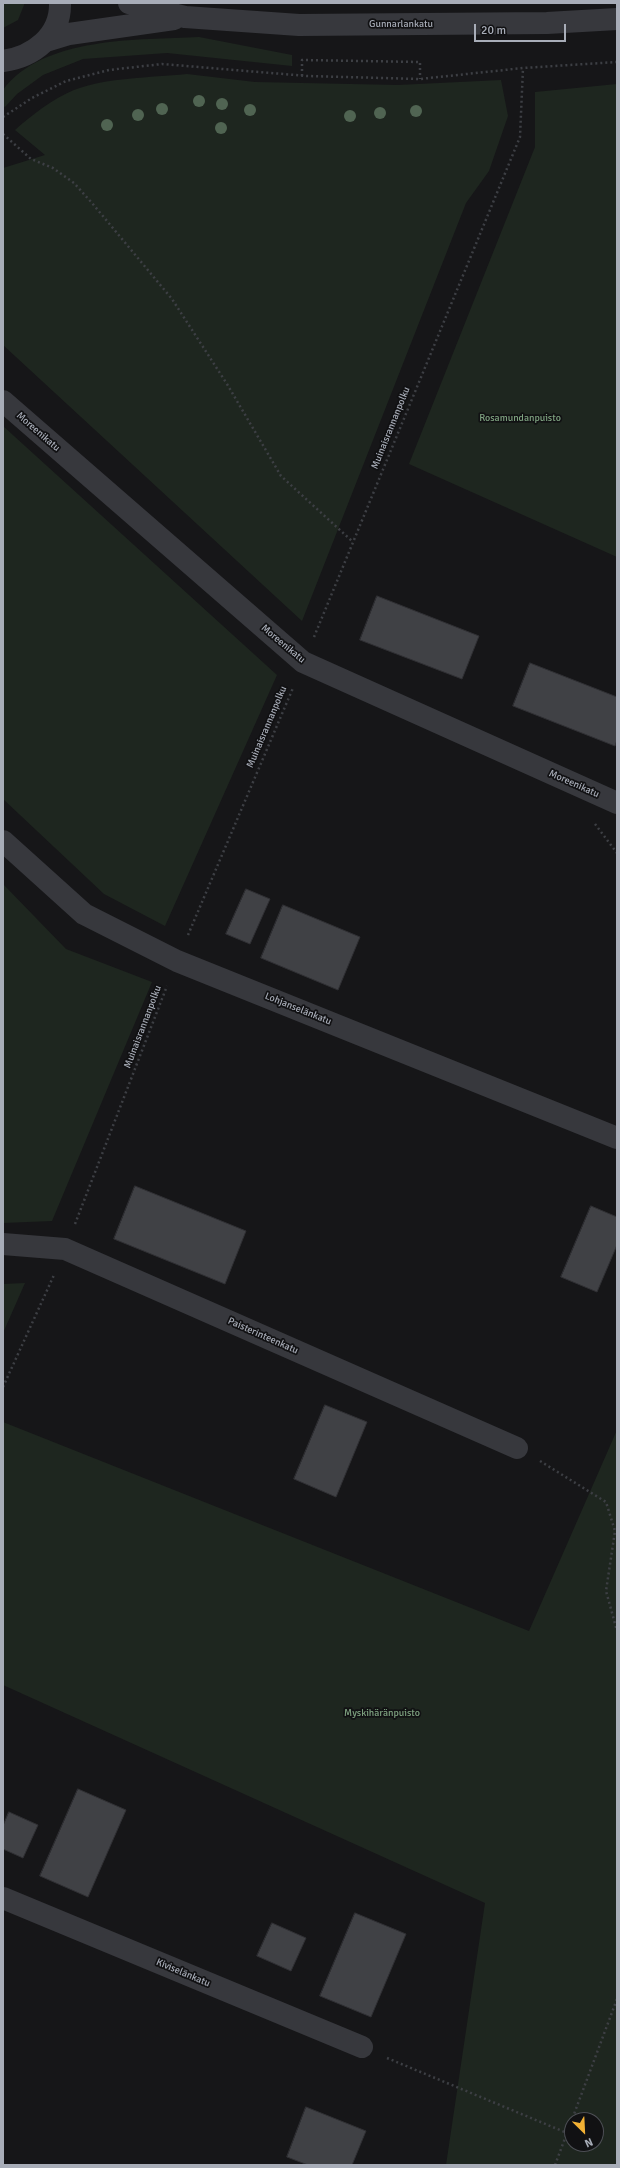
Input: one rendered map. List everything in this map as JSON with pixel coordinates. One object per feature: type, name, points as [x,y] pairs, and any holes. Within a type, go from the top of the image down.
[{"type":"street","points":[[3,62],[17,59],[33,52],[46,41],[55,26],[60,3]]},
{"type":"street","name":"Gunnarlankatu","points":[[129,3],[185,17],[299,25],[547,23],[617,19]]},
{"type":"street","name":"Gunnarlankatu","points":[[46,41],[69,34],[185,17]]},
{"type":"street","name":"Moreenikatu","points":[[3,401],[303,662],[617,803]]},
{"type":"street","name":"Lohjanselänkatu","points":[[3,841],[84,914],[177,961],[617,1138]]},
{"type":"street","name":"Paisterinteenkatu","points":[[3,1244],[65,1249],[517,1448]]},
{"type":"street","name":"Kiviselänkatu","points":[[3,1898],[362,2048]]},
{"type":"path","points":[[302,76],[302,60],[420,62],[420,79]]},
{"type":"path","points":[[3,118],[32,98],[66,81],[109,70],[162,64],[302,76],[420,79],[523,68],[617,62]]},
{"type":"path","name":"Muinaisrannanpolku","points":[[3,1387],[65,1249],[177,961],[303,662],[520,138],[523,68]]},
{"type":"path","points":[[3,134],[32,159],[53,168],[74,183],[92,203],[172,300],[227,384],[281,476],[353,542]]},
{"type":"path","points":[[517,1448],[606,1502],[615,1531],[606,1592],[617,1631]]},
{"type":"path","points":[[575,2112],[617,1999]]},
{"type":"path","points":[[362,2048],[564,2132]]},
{"type":"path","points":[[555,2165],[564,2141]]},
{"type":"green space","points":[[4,3],[24,3],[24,5],[18,20],[3,28]]},
{"type":"green space","points":[[199,37],[292,55],[292,66],[167,53],[83,59],[43,75],[17,94],[5,107],[3,106],[3,90],[20,72],[42,59],[67,50],[94,44],[121,41]]},
{"type":"green space","points":[[187,74],[255,82],[398,85],[501,80],[508,116],[489,171],[466,203],[302,621],[3,345],[3,168],[45,155],[15,130],[43,108],[74,90],[115,80]]},
{"type":"green space","name":"Rosamundanpuisto","points":[[617,84],[617,557],[409,464],[535,147],[535,92]]},
{"type":"green space","points":[[3,426],[277,675],[165,926],[104,894],[3,799]]},
{"type":"green space","points":[[3,884],[66,949],[152,982],[52,1221],[3,1223]]},
{"type":"green space","points":[[25,1283],[3,1333],[3,1284]]},
{"type":"green space","name":"Myskihäränpuisto","points":[[3,1422],[529,1631],[617,1430],[617,2165],[446,2165],[485,1903],[3,1685]]},
{"type":"building","points":[[377,596],[479,636],[462,679],[360,640]]},
{"type":"building","points":[[530,663],[617,697],[617,740],[615,746],[513,706]]},
{"type":"building","points":[[246,889],[270,899],[250,944],[226,934]]},
{"type":"building","points":[[283,905],[360,937],[338,990],[261,958]]},
{"type":"building","points":[[135,1186],[246,1231],[225,1284],[114,1239]]},
{"type":"building","points":[[591,1206],[617,1217],[617,1245],[597,1292],[561,1277]]},
{"type":"building","points":[[325,1405],[367,1422],[336,1497],[294,1479]]},
{"type":"building","points":[[78,1789],[126,1810],[88,1897],[40,1876]]},
{"type":"building","points":[[9,1812],[38,1825],[23,1858],[3,1849],[3,1826]]},
{"type":"building","points":[[355,1913],[406,1934],[371,2017],[320,1996]]},
{"type":"building","points":[[272,1923],[306,1938],[291,1971],[257,1956]]},
{"type":"building","points":[[306,2107],[366,2131],[352,2165],[308,2165],[287,2157]]}]
